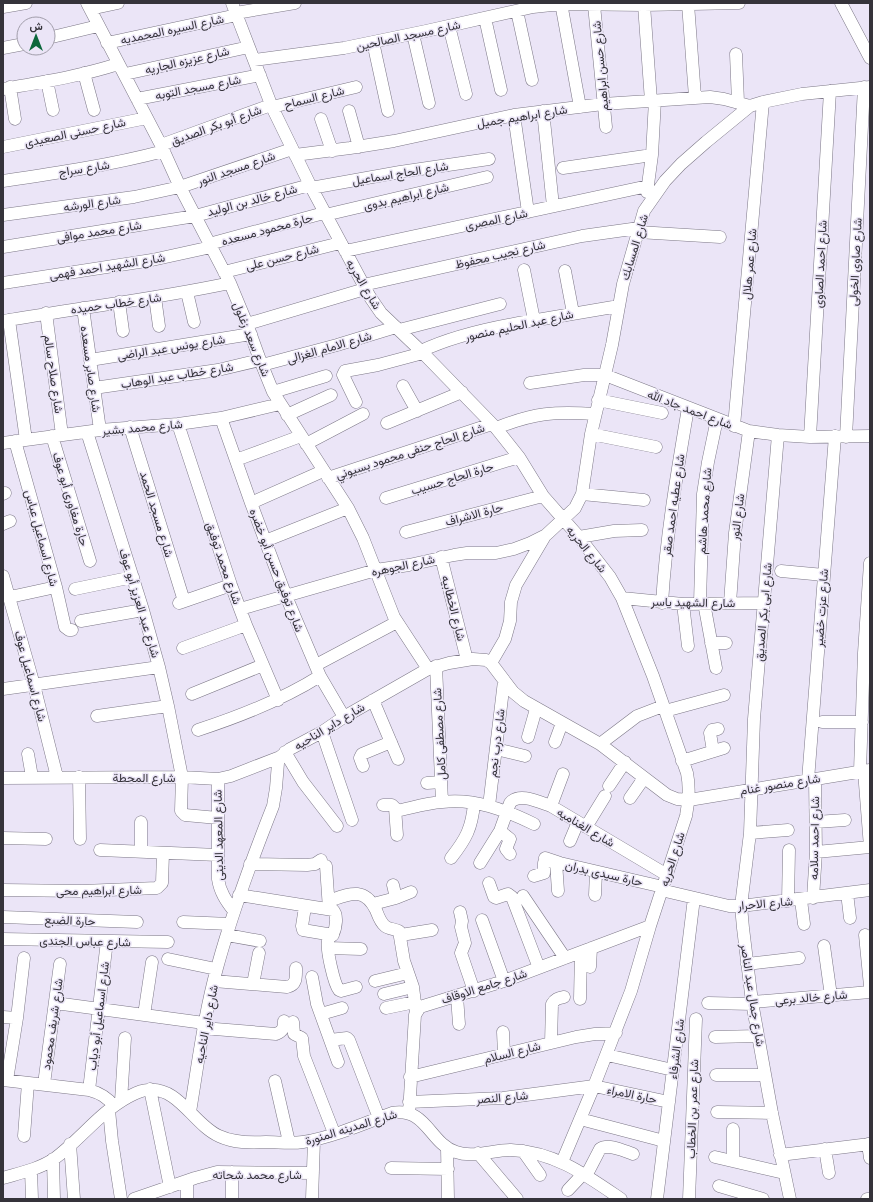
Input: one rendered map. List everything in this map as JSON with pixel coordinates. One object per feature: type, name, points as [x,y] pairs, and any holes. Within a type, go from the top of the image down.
[{"type":"street","points":[[3,7],[26,3]]},
{"type":"street","points":[[88,6],[118,3]]},
{"type":"street","name":"شارع السيره المحمديه","points":[[107,43],[235,10],[294,3]]},
{"type":"street","points":[[561,3],[580,107]]},
{"type":"street","name":"شارع مسجد الصالحين","points":[[254,60],[344,48],[486,18],[513,9],[561,3],[644,5],[739,3]]},
{"type":"street","points":[[841,3],[870,58]]},
{"type":"street","points":[[688,4],[695,97]]},
{"type":"street","name":"شارع حسن ابراهيم","points":[[602,5],[603,104],[606,127]]},
{"type":"street","points":[[644,5],[653,100],[652,155],[644,211]]},
{"type":"street","name":"شارع سعد زغلول","points":[[88,6],[163,148],[180,187],[230,284],[273,392],[325,475],[348,508],[363,538],[386,599],[397,622],[432,668]]},
{"type":"street","points":[[513,9],[532,80]]},
{"type":"street","name":"شارع الحريه","points":[[235,10],[272,106],[310,186],[375,305],[494,426],[519,457],[543,496],[579,537],[610,577],[622,598],[653,676],[687,773],[689,800],[686,816],[650,926],[631,991],[607,1056],[562,1162]]},
{"type":"street","points":[[486,18],[501,90]]},
{"type":"street","points":[[56,36],[98,26]]},
{"type":"street","points":[[449,26],[466,94]]},
{"type":"street","points":[[413,34],[429,103]]},
{"type":"street","points":[[373,42],[388,111]]},
{"type":"street","points":[[3,48],[16,46]]},
{"type":"street","name":"شارع عزيزه الجاريه","points":[[6,88],[84,73],[122,69],[249,46]]},
{"type":"street","points":[[736,54],[738,102]]},
{"type":"street","points":[[84,73],[94,110]]},
{"type":"street","name":"شارع مسجد التوبه","points":[[136,99],[260,75]]},
{"type":"street","points":[[47,81],[53,110]]},
{"type":"street","name":"شارع السماح","points":[[272,106],[356,87]]},
{"type":"street","name":"شارع المسابك","points":[[563,520],[575,508],[582,494],[595,414],[623,284],[638,230],[644,211],[665,181],[681,164],[729,122],[750,106],[763,102],[830,90],[867,87]]},
{"type":"street","name":"شارع صاوى الخولى","points":[[840,436],[867,87]]},
{"type":"street","points":[[6,88],[16,119]]},
{"type":"street","name":"شارع احمد الصاوى","points":[[810,437],[830,90]]},
{"type":"street","name":"شارع ابراهيم جميل","points":[[294,152],[332,151],[359,147],[394,141],[514,115],[603,104],[710,97],[738,102],[750,106]]},
{"type":"street","name":"شارع عمر هلال","points":[[734,426],[763,102]]},
{"type":"street","name":"شارع أبو بكر الصديق","points":[[163,148],[272,106]]},
{"type":"street","points":[[349,111],[359,147]]},
{"type":"street","points":[[543,111],[553,206]]},
{"type":"street","points":[[514,115],[528,212]]},
{"type":"street","name":"شارع حسنى الصعيدى","points":[[3,147],[147,118]]},
{"type":"street","points":[[321,119],[332,151]]},
{"type":"street","name":"شارع سراج","points":[[3,181],[131,160],[163,148]]},
{"type":"street","name":"شارع مسجد النور","points":[[180,187],[294,152]]},
{"type":"street","points":[[563,168],[652,155]]},
{"type":"street","name":"شارع الحاج اسماعيل","points":[[310,186],[489,159]]},
{"type":"street","name":"شارع ابراهيم بدوى","points":[[325,214],[487,177]]},
{"type":"street","name":"شارع خالد بن الوليد","points":[[195,216],[310,186]]},
{"type":"street","name":"شارع المصرى","points":[[343,247],[528,212],[648,186]]},
{"type":"street","name":"شارع الورشه","points":[[3,215],[134,197],[180,187]]},
{"type":"street","name":"حارة محمود مسعده","points":[[210,246],[325,214]]},
{"type":"street","name":"شارع محمد موافى","points":[[3,247],[195,216]]},
{"type":"street","points":[[638,230],[720,237]]},
{"type":"street","name":"شارع نجيب محفوظ","points":[[249,329],[364,287],[582,236],[638,230]]},
{"type":"street","name":"شارع الشهيد احمد فهمى","points":[[3,283],[152,260],[210,246]]},
{"type":"street","name":"شارع حسن على","points":[[224,272],[343,247]]},
{"type":"street","points":[[524,270],[534,320]]},
{"type":"street","points":[[565,271],[573,313]]},
{"type":"street","name":"شارع خطاب حميده","points":[[6,321],[46,313],[187,292],[230,284]]},
{"type":"street","points":[[187,292],[194,322]]},
{"type":"street","points":[[155,297],[159,326]]},
{"type":"street","points":[[119,302],[123,331]]},
{"type":"street","name":"شارع الامام الغزالى","points":[[261,363],[500,304]]},
{"type":"street","name":"شارع عبد الحليم منصور","points":[[356,402],[343,375],[345,371],[378,365],[422,352],[434,345],[467,334],[534,320],[618,306]]},
{"type":"street","name":"شارع صابر مسعده","points":[[83,308],[100,430]]},
{"type":"street","name":"شارع صلاح سالم","points":[[46,313],[57,435]]},
{"type":"street","name":"شارع اسماعيل عباس","points":[[6,321],[20,441],[65,627],[72,630]]},
{"type":"street","name":"شارع يونس عبد الراضى","points":[[90,360],[249,329]]},
{"type":"street","name":"شارع خطاب عبد الوهاب","points":[[94,388],[261,363]]},
{"type":"street","points":[[530,383],[584,375],[604,375]]},
{"type":"street","name":"شارع احمد جاد الله","points":[[604,375],[749,431],[810,437],[870,436]]},
{"type":"street","points":[[273,392],[326,376]]},
{"type":"street","points":[[403,386],[417,411]]},
{"type":"street","points":[[387,423],[462,392]]},
{"type":"street","points":[[287,415],[330,395]]},
{"type":"street","points":[[598,400],[662,413]]},
{"type":"street","name":"شارع محمد بشير","points":[[3,443],[100,430],[178,424],[221,418],[280,404]]},
{"type":"street","name":"شارع عطيه احمد صقر","points":[[662,603],[671,514],[688,408]]},
{"type":"street","name":"شارع الحاج حنفى محمود بسيوني","points":[[251,502],[325,475],[520,419],[545,413],[570,412],[595,414]]},
{"type":"street","points":[[236,460],[304,440],[363,414]]},
{"type":"street","name":"شارع توفيق حسن أبو خضره","points":[[221,418],[286,596],[318,670],[344,717]]},
{"type":"street","name":"شارع محمد هاشم","points":[[716,668],[702,603],[703,494],[717,419]]},
{"type":"street","name":"شارع محمد توفيق","points":[[178,424],[230,585],[278,700]]},
{"type":"street","name":"شارع مسجد الحمد","points":[[130,427],[181,602],[230,585]]},
{"type":"street","name":"شارع النور","points":[[730,603],[735,533],[749,431]]},
{"type":"street","name":"شارع عبد العزيز أبو عوف","points":[[87,432],[133,577],[159,667],[182,778],[182,813],[185,815],[218,818]]},
{"type":"street","points":[[591,434],[656,447]]},
{"type":"street","name":"حارة مغاورى أبو عوف","points":[[57,435],[90,561]]},
{"type":"street","name":"شارع ابى بكر الصديق","points":[[751,789],[754,718],[778,435]]},
{"type":"street","name":"شارع عزت خضير","points":[[812,779],[824,575],[840,436]]},
{"type":"street","name":"حارة الحاج حسيب","points":[[386,498],[519,457]]},
{"type":"street","points":[[582,494],[644,500]]},
{"type":"street","name":"حارة الاشراف","points":[[406,532],[543,496]]},
{"type":"street","points":[[265,541],[348,508]]},
{"type":"street","name":"شارع الجوهره","points":[[240,609],[376,570],[467,553],[496,553],[514,549],[546,535],[563,520]]},
{"type":"street","points":[[579,537],[614,531],[642,530]]},
{"type":"street","points":[[546,535],[516,585],[511,602],[510,621],[505,639],[491,663],[513,692],[524,701],[600,744],[667,795],[677,799],[689,800]]},
{"type":"street","name":"شارع الخطابيه","points":[[441,557],[467,660]]},
{"type":"street","points":[[816,852],[870,847],[862,722],[864,653],[870,563]]},
{"type":"street","points":[[781,572],[824,575]]},
{"type":"street","name":"شارع اسماعيل عوف","points":[[3,576],[34,684],[56,777]]},
{"type":"street","points":[[75,589],[133,577]]},
{"type":"street","points":[[7,592],[56,587]]},
{"type":"street","name":"شارع الشهيد ياسر","points":[[622,598],[683,604],[764,603]]},
{"type":"street","points":[[683,604],[688,646]]},
{"type":"street","points":[[81,621],[143,610]]},
{"type":"street","points":[[198,730],[278,700],[318,670],[397,622]]},
{"type":"street","points":[[183,648],[246,625]]},
{"type":"street","points":[[711,643],[726,643]]},
{"type":"street","name":"شارع داير الناحيه","points":[[190,1112],[204,1026],[216,968],[239,895],[273,806],[278,764],[282,755],[373,700],[432,668],[479,658],[491,663]]},
{"type":"street","points":[[192,694],[263,665]]},
{"type":"street","points":[[3,689],[159,667]]},
{"type":"street","name":"شارع مصطفى كامل","points":[[432,668],[442,802]]},
{"type":"street","name":"شارع درب نجم","points":[[489,806],[504,681]]},
{"type":"street","points":[[600,744],[637,716],[664,708],[724,696]]},
{"type":"street","points":[[373,700],[398,759]]},
{"type":"street","points":[[97,716],[168,706]]},
{"type":"street","points":[[528,737],[536,709]]},
{"type":"street","points":[[822,722],[862,722]]},
{"type":"street","points":[[555,742],[562,723]]},
{"type":"street","points":[[682,761],[719,750],[710,733],[712,730],[718,728]]},
{"type":"street","points":[[322,732],[352,820]]},
{"type":"street","points":[[363,766],[360,758],[362,754],[391,742]]},
{"type":"street","points":[[496,749],[525,756]]},
{"type":"street","points":[[28,754],[32,778]]},
{"type":"street","points":[[282,755],[303,782],[325,819],[337,826]]},
{"type":"street","name":"شارع المحطة","points":[[3,778],[79,777],[218,779],[237,774],[282,755]]},
{"type":"street","points":[[570,841],[607,791],[624,762]]},
{"type":"street","name":"شارع منصور غنام","points":[[689,800],[865,771]]},
{"type":"street","points":[[551,806],[563,774]]},
{"type":"street","points":[[79,777],[80,840]]},
{"type":"street","points":[[630,798],[644,778]]},
{"type":"street","name":"شارع المعهد الدينى","points":[[218,779],[219,888],[234,911]]},
{"type":"street","name":"شارع احمد سلامه","points":[[812,779],[816,822],[813,898]]},
{"type":"street","points":[[427,783],[441,782]]},
{"type":"street","name":"شارع جمال عبد الناصر","points":[[751,789],[750,833],[741,906],[747,964],[758,1036],[780,1155],[790,1199]]},
{"type":"street","name":"شارع الغناميه","points":[[507,811],[512,800],[517,798],[538,801],[551,806],[582,824],[664,884]]},
{"type":"street","points":[[396,811],[442,802],[464,801],[507,811],[534,824]]},
{"type":"street","points":[[451,858],[463,843],[469,830],[473,817],[474,803]]},
{"type":"street","points":[[383,804],[392,804],[396,808],[397,835]]},
{"type":"street","points":[[480,862],[500,831],[507,811]]},
{"type":"street","points":[[816,822],[845,820]]},
{"type":"street","points":[[140,822],[141,852]]},
{"type":"street","points":[[750,833],[788,830]]},
{"type":"street","points":[[500,831],[510,840],[506,849],[510,854]]},
{"type":"street","points":[[3,838],[46,839]]},
{"type":"street","points":[[100,850],[218,855]]},
{"type":"street","points":[[788,901],[789,850]]},
{"type":"street","name":"شارع ابراهيم محى","points":[[3,890],[82,891],[157,888],[162,883],[163,853]]},
{"type":"street","points":[[534,876],[543,874],[544,864],[551,860],[558,891]]},
{"type":"street","name":"حارة سيدى بدران","points":[[551,860],[596,872],[664,884]]},
{"type":"street","points":[[250,864],[308,865],[324,863],[330,907],[336,916],[332,935],[328,940],[333,977],[337,988],[341,991],[356,986]]},
{"type":"street","points":[[595,895],[596,872]]},
{"type":"street","points":[[489,883],[496,898],[508,894],[512,897],[539,968]]},
{"type":"street","name":"شارع الاحرار","points":[[664,884],[694,898],[729,906],[800,900],[870,890]]},
{"type":"street","points":[[393,885],[396,898]]},
{"type":"street","points":[[373,904],[396,898],[411,892]]},
{"type":"street","points":[[239,895],[305,907],[330,907],[349,893],[357,893],[365,896],[373,904],[384,925],[388,928],[399,931],[401,935],[404,961],[413,987],[416,1006],[414,1015],[409,1108]]},
{"type":"street","points":[[847,893],[850,918]]},
{"type":"street","points":[[523,896],[565,958]]},
{"type":"street","name":"شارع الشرفاء","points":[[657,1199],[694,898]]},
{"type":"street","points":[[800,900],[804,924]]},
{"type":"street","points":[[305,907],[302,926],[303,930],[332,935]]},
{"type":"street","points":[[460,912],[462,921],[461,927],[465,943],[461,953],[474,991]]},
{"type":"street","name":"حارة الضبع","points":[[3,917],[137,922]]},
{"type":"street","points":[[482,920],[504,981]]},
{"type":"street","points":[[183,922],[228,930],[260,947],[253,984]]},
{"type":"street","name":"شارع جامع الاوقاف","points":[[386,1008],[424,1005],[474,991],[650,926]]},
{"type":"street","points":[[401,935],[432,930]]},
{"type":"street","points":[[865,935],[870,986]]},
{"type":"street","name":"شارع عباس الجندى","points":[[3,939],[168,942]]},
{"type":"street","name":"شارع اسماعيل أبو دياب","points":[[89,1090],[107,941]]},
{"type":"street","points":[[824,946],[831,996]]},
{"type":"street","points":[[328,948],[361,949]]},
{"type":"street","points":[[586,950],[590,967]]},
{"type":"street","points":[[580,999],[586,950]]},
{"type":"street","points":[[24,958],[18,1018],[5,1080],[98,1092],[106,1097],[114,1106]]},
{"type":"street","points":[[747,964],[799,958]]},
{"type":"street","points":[[168,960],[216,968]]},
{"type":"street","points":[[144,1015],[152,962]]},
{"type":"street","name":"شارع شريف محمود","points":[[44,1084],[60,964]]},
{"type":"street","points":[[214,981],[287,987],[292,986],[295,982],[296,968]]},
{"type":"street","points":[[375,981],[408,972]]},
{"type":"street","points":[[312,977],[317,1004],[338,1062]]},
{"type":"street","points":[[384,994],[413,987]]},
{"type":"street","name":"شارع خالد برعى","points":[[708,1003],[753,1003],[870,992]]},
{"type":"street","points":[[457,996],[459,1024]]},
{"type":"street","points":[[551,1043],[552,1004],[555,1000],[564,998]]},
{"type":"street","points":[[55,1003],[144,1015],[204,1026],[276,1034],[284,1029],[288,1021],[294,1034],[302,1038],[304,1056],[334,1133]]},
{"type":"street","points":[[321,1014],[342,1008]]},
{"type":"street","points":[[3,1017],[18,1018]]},
{"type":"street","name":"شارع عمر بن الخطاب","points":[[689,1199],[696,1019]]},
{"type":"street","points":[[503,1032],[504,1054]]},
{"type":"street","name":"شارع السلام","points":[[410,1077],[551,1043],[596,1034],[616,1033]]},
{"type":"street","points":[[715,1037],[758,1036]]},
{"type":"street","points":[[121,1199],[112,1142],[114,1106],[125,1038]]},
{"type":"street","points":[[330,1040],[347,1038],[349,1040],[379,1118]]},
{"type":"street","points":[[607,1056],[673,1070]]},
{"type":"street","points":[[716,1075],[765,1075]]},
{"type":"street","points":[[275,1081],[289,1142]]},
{"type":"street","points":[[24,1136],[28,1083]]},
{"type":"street","name":"حارة الامراء","points":[[594,1086],[669,1102]]},
{"type":"street","name":"شارع النصر","points":[[409,1108],[594,1086]]},
{"type":"street","points":[[3,1178],[31,1170],[53,1159],[114,1106],[139,1092],[150,1089],[170,1187]]},
{"type":"street","name":"شارع المدينه المنورة","points":[[150,1089],[162,1091],[168,1094],[190,1112],[205,1127],[218,1136],[233,1141],[251,1143],[301,1142],[314,1140],[409,1108],[447,1148],[457,1153],[469,1154],[496,1150],[523,1151],[544,1155],[562,1162],[585,1175],[621,1199]]},
{"type":"street","points":[[717,1112],[772,1113]]},
{"type":"street","points":[[580,1119],[664,1141]]},
{"type":"street","points":[[733,1129],[733,1161]]},
{"type":"street","points":[[312,1199],[314,1140]]},
{"type":"street","points":[[70,1144],[74,1199]]},
{"type":"street","points":[[780,1155],[869,1144],[870,1158]]},
{"type":"street","points":[[568,1190],[585,1175],[602,1147],[606,1146],[633,1154]]},
{"type":"street","points":[[447,1148],[448,1199]]},
{"type":"street","points":[[825,1149],[829,1173]]},
{"type":"street","points":[[523,1151],[540,1175]]},
{"type":"street","points":[[478,1153],[517,1199]]},
{"type":"street","points":[[715,1157],[784,1173]]},
{"type":"street","points":[[53,1159],[54,1199]]},
{"type":"street","points":[[391,1168],[448,1169]]},
{"type":"street","points":[[31,1170],[32,1199]]},
{"type":"street","name":"شارع محمد شحاته","points":[[134,1199],[206,1174],[217,1172],[313,1173]]},
{"type":"street","points":[[232,1172],[232,1199]]},
{"type":"street","points":[[187,1181],[187,1199]]},
{"type":"street","points":[[718,1186],[763,1199]]}]
